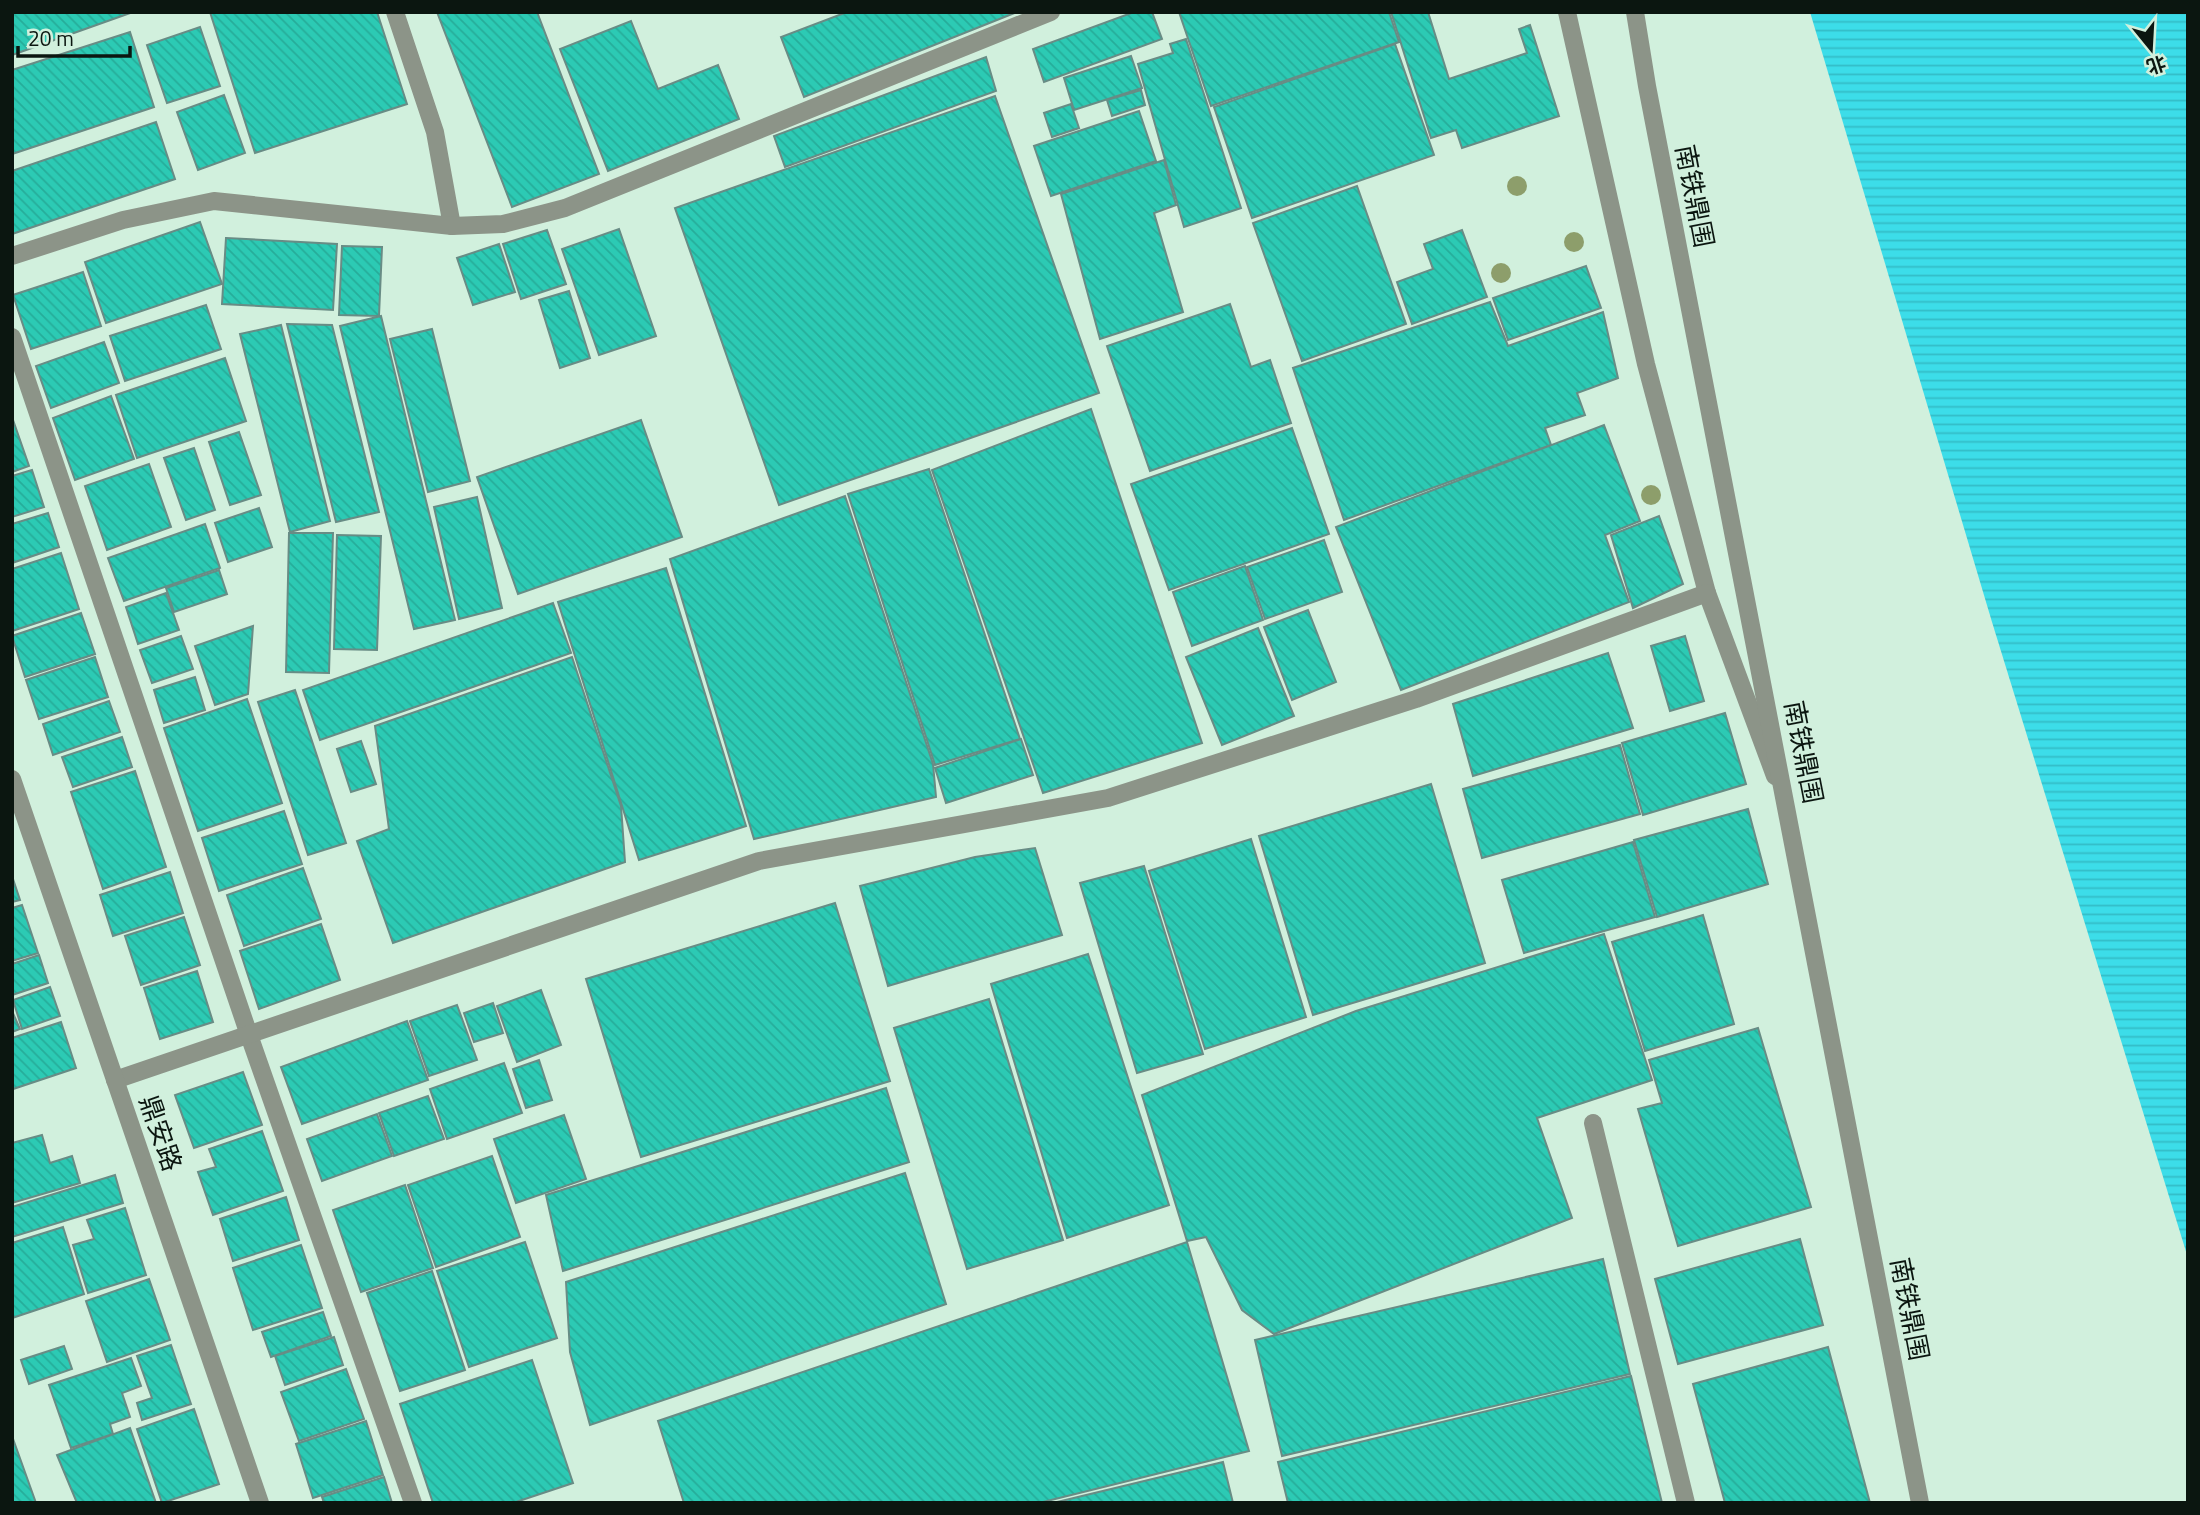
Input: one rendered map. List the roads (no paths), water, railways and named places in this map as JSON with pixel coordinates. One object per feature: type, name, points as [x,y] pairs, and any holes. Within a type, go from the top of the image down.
[{"type":"street","points":[[395,12],[435,132],[452,226]]},
{"type":"street","points":[[12,256],[123,220],[214,201],[452,226],[503,224],[565,208],[1051,12]]},
{"type":"street","points":[[1567,12],[1646,364],[1707,593],[1788,812]]},
{"type":"street","name":"南铁鼎围","points":[[1635,12],[1647,86],[1920,1503]]},
{"type":"street","points":[[12,337],[249,1035],[413,1503]]},
{"type":"street","points":[[115,1080],[759,861],[1108,799],[1416,699],[1707,593]]},
{"type":"street","name":"鼎安路","points":[[12,779],[260,1503]]},
{"type":"street","points":[[1593,1123],[1686,1503]]},
{"type":"water","points":[[1810,12],[2188,12],[2188,1258],[1992,622]]}]
